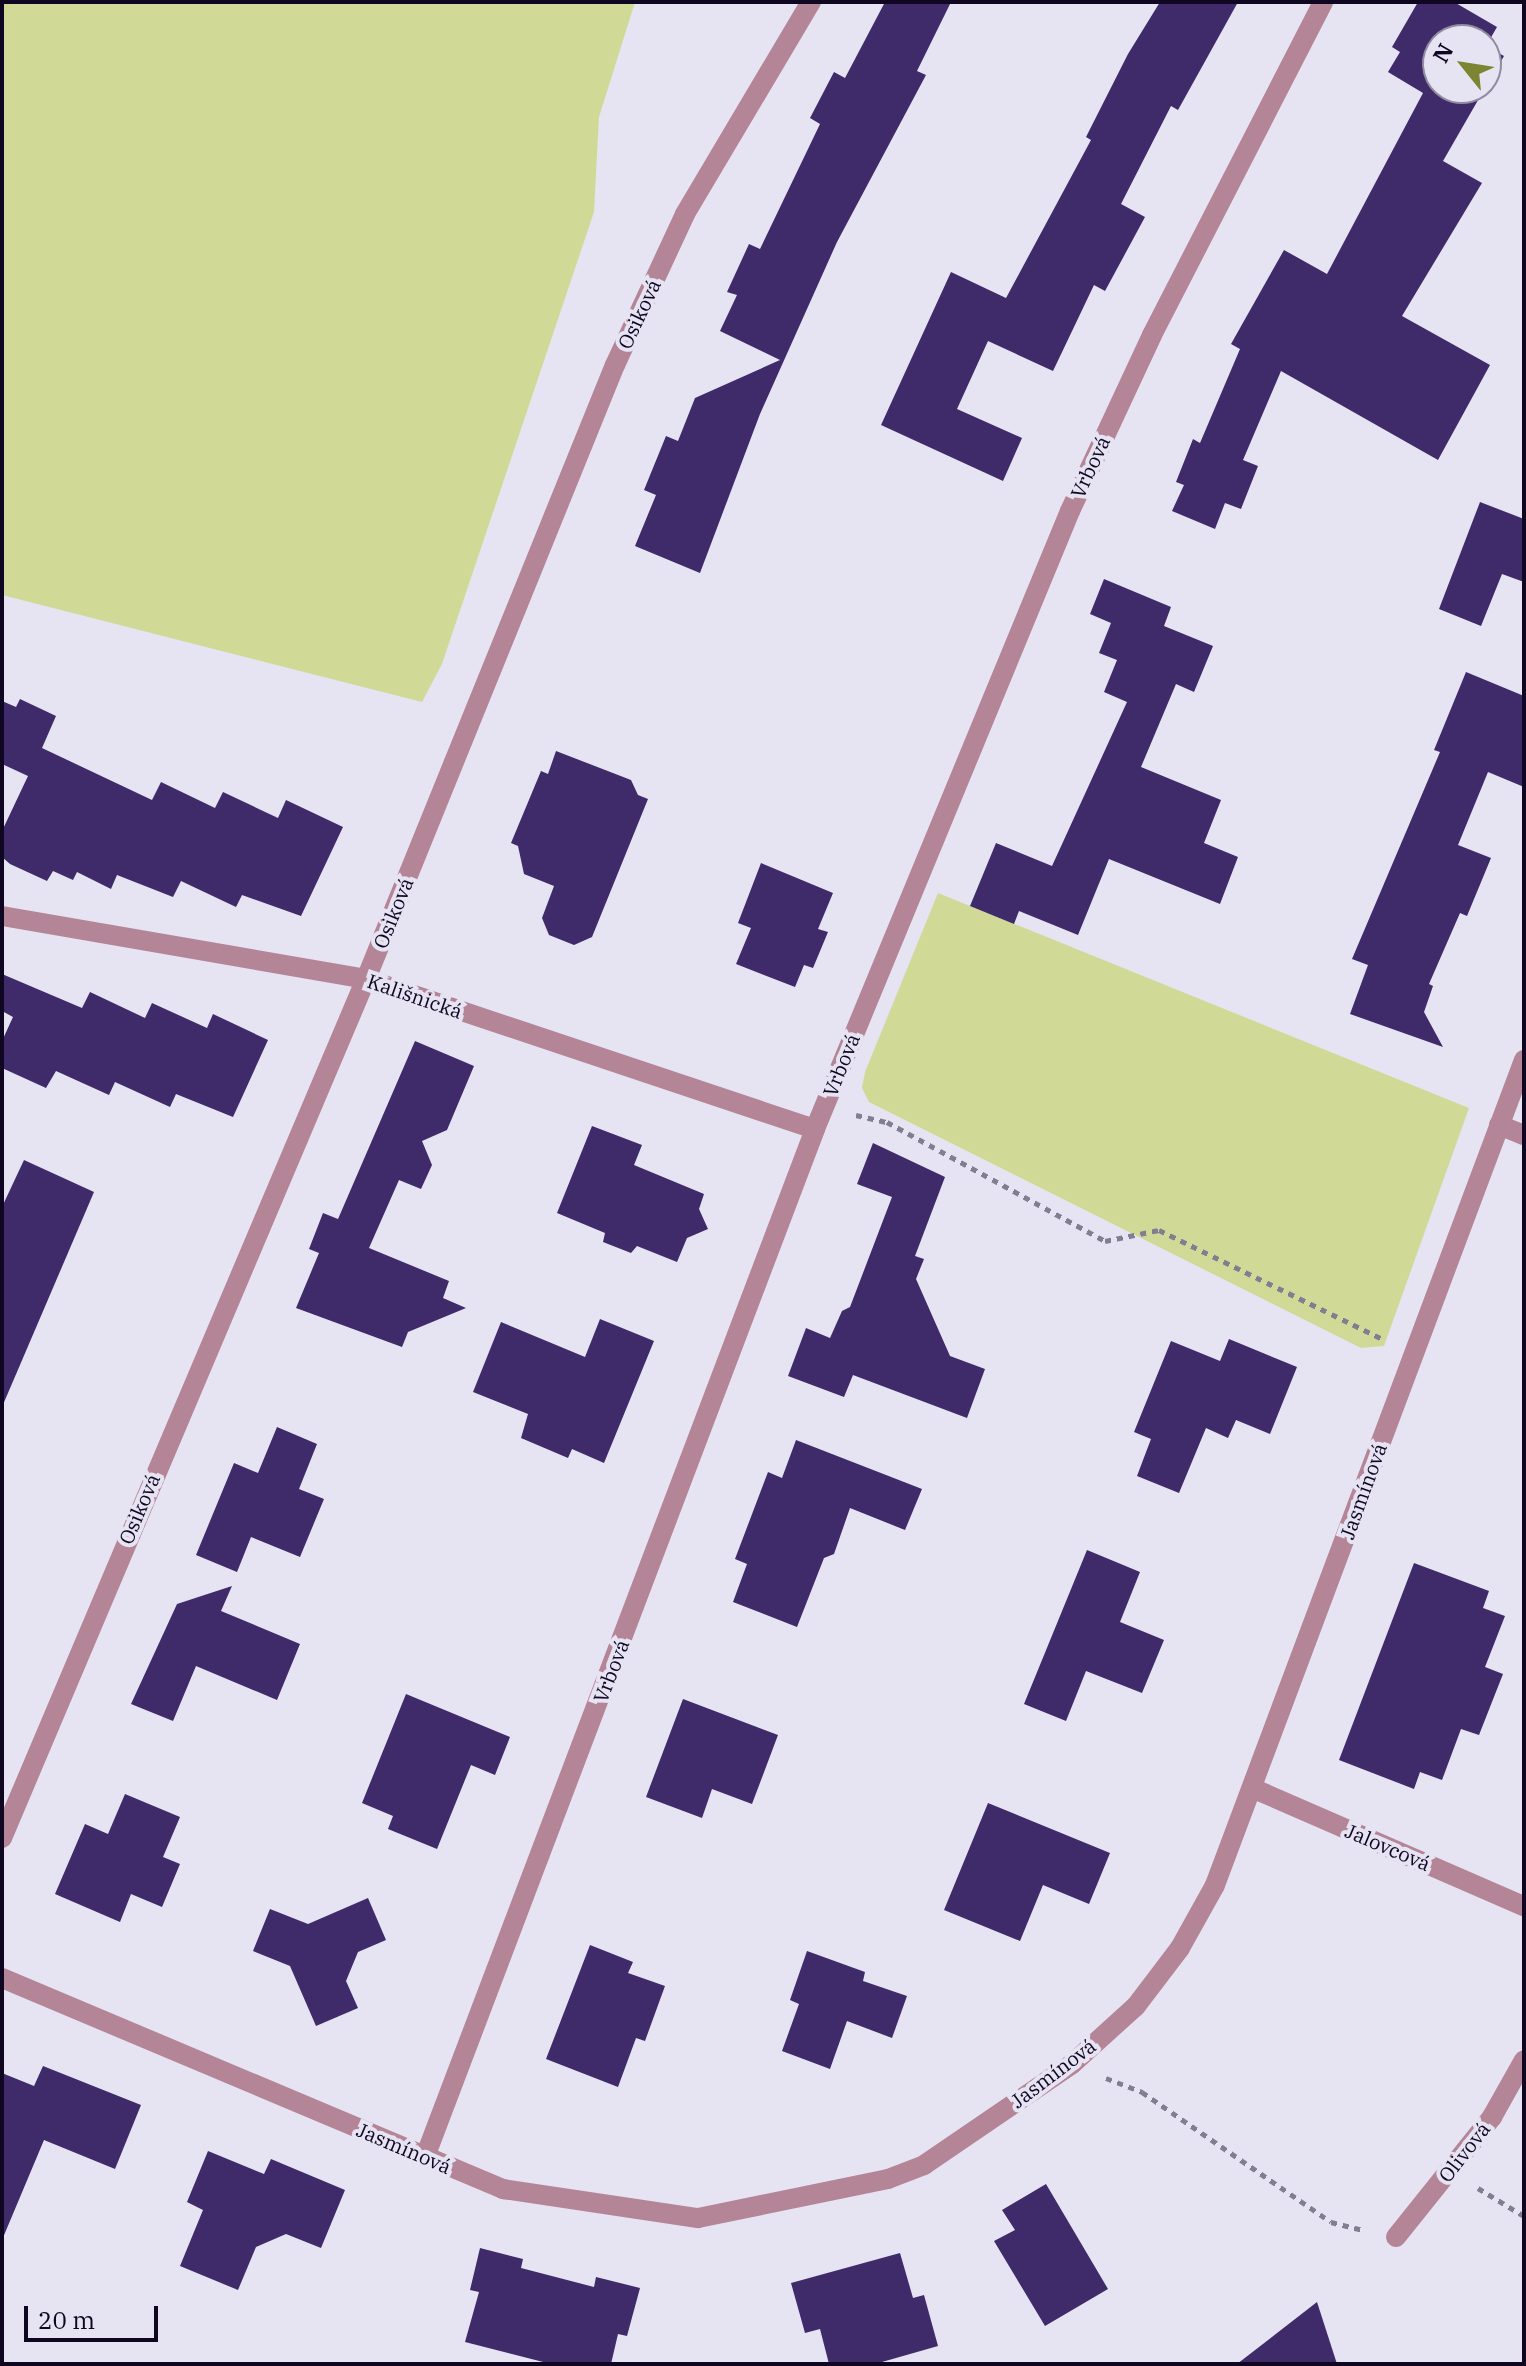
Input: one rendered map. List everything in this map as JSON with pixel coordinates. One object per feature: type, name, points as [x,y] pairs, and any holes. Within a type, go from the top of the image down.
[{"type":"street","name":"Osiková","points":[[2,1838],[366,979],[615,365],[685,214],[811,2]]},
{"type":"street","name":"Vrbová","points":[[425,2157],[815,1129],[1070,511],[1159,321],[1323,2]]},
{"type":"street","name":"Kališnická","points":[[2,916],[366,979],[815,1129]]},
{"type":"street","name":"Jasmínová","points":[[2,1978],[503,2189],[698,2218],[888,2179],[924,2165],[1072,2064],[1136,2006],[1180,1948],[1215,1885],[1524,1060]]},
{"type":"street","points":[[1499,1125],[1524,1135]]},
{"type":"street","name":"Jalovcová","points":[[1252,1788],[1524,1906]]},
{"type":"street","name":"Olivová","points":[[1396,2237],[1492,2117],[1524,2060]]},
{"type":"path","points":[[815,1129],[851,1113],[887,1122],[1105,1241],[1159,1230],[1414,1354]]},
{"type":"path","points":[[1072,2064],[1142,2092],[1331,2222],[1396,2237]]},
{"type":"path","points":[[1450,2171],[1524,2216]]},
{"type":"green space","points":[[2,2],[635,2],[599,117],[594,212],[442,664],[422,702],[2,595]]},
{"type":"green space","points":[[938,893],[1469,1108],[1384,1346],[1361,1348],[869,1102],[862,1088],[865,1072]]},
{"type":"building","points":[[885,2],[951,2],[917,71],[926,75],[837,242],[760,414],[700,573],[635,546],[656,495],[644,490],[666,436],[678,441],[695,398],[780,360],[720,331],[737,295],[727,292],[749,244],[760,249],[820,124],[810,118],[834,72],[845,78]]},
{"type":"building","points":[[1160,2],[1238,2],[1178,110],[1171,106],[1121,204],[1145,217],[1105,291],[1094,285],[1053,371],[988,341],[957,409],[1022,438],[1003,481],[881,425],[951,272],[1006,298],[1091,140],[1086,137],[1128,54]]},
{"type":"building","points":[[1418,2],[1454,2],[1492,24],[1422,24],[1422,92],[1388,72],[1400,52],[1392,47]]},
{"type":"building","points":[[1422,95],[1422,104],[1476,104],[1443,161],[1482,183],[1402,316],[1490,365],[1438,460],[1281,371],[1243,460],[1258,466],[1241,509],[1225,503],[1215,529],[1172,511],[1184,485],[1176,482],[1193,439],[1200,443],[1240,349],[1231,344],[1284,250],[1327,274]]},
{"type":"building","points":[[1480,502],[1524,519],[1524,582],[1502,574],[1481,626],[1439,609]]},
{"type":"building","points":[[1104,579],[1171,607],[1164,626],[1213,646],[1194,692],[1176,684],[1141,767],[1221,800],[1204,843],[1238,857],[1220,904],[1109,859],[1078,935],[1019,911],[1014,924],[970,906],[996,843],[1052,866],[1127,702],[1104,692],[1117,660],[1099,653],[1111,623],[1090,614]]},
{"type":"building","points":[[1466,672],[1524,696],[1524,787],[1488,772],[1458,845],[1491,858],[1467,916],[1460,913],[1429,984],[1433,986],[1424,1012],[1443,1047],[1350,1014],[1368,965],[1352,959],[1440,752],[1434,750]]},
{"type":"building","points":[[20,699],[56,716],[42,748],[152,800],[161,782],[215,808],[223,792],[278,818],[286,800],[343,827],[301,916],[242,895],[236,907],[181,881],[173,897],[117,875],[111,889],[77,872],[73,880],[53,871],[47,881],[10,864],[2,857],[2,831],[28,776],[2,764],[2,701],[16,707]]},
{"type":"building","points":[[556,751],[631,780],[638,795],[648,799],[592,937],[574,945],[549,935],[542,918],[554,886],[524,874],[518,846],[511,843],[541,771],[548,774]]},
{"type":"building","points":[[761,863],[833,893],[818,929],[828,932],[813,968],[804,965],[795,987],[736,964],[751,928],[738,923]]},
{"type":"building","points":[[2,974],[82,1008],[90,992],[145,1018],[152,1003],[207,1028],[213,1014],[268,1040],[233,1117],[176,1094],[170,1107],[115,1082],[109,1095],[56,1071],[46,1088],[2,1068],[2,1041],[13,1017],[2,1011]]},
{"type":"building","points":[[415,1041],[474,1066],[447,1130],[422,1141],[432,1165],[421,1189],[399,1180],[369,1248],[449,1281],[443,1298],[466,1308],[408,1332],[402,1347],[296,1308],[319,1253],[309,1249],[323,1213],[338,1219]]},
{"type":"building","points":[[592,1126],[642,1145],[634,1165],[704,1194],[699,1209],[708,1229],[687,1238],[677,1262],[637,1246],[631,1253],[603,1242],[605,1233],[557,1213]]},
{"type":"building","points":[[873,1143],[945,1177],[915,1256],[924,1259],[916,1279],[950,1356],[985,1369],[967,1418],[853,1375],[844,1397],[788,1376],[806,1328],[830,1338],[842,1311],[850,1307],[892,1197],[857,1184]]},
{"type":"building","points":[[24,1160],[94,1192],[2,1407],[2,1207]]},
{"type":"building","points":[[600,1319],[654,1341],[604,1463],[572,1449],[568,1458],[521,1438],[528,1414],[473,1392],[501,1322],[585,1357]]},
{"type":"building","points":[[1229,1339],[1297,1367],[1270,1434],[1236,1420],[1228,1438],[1206,1428],[1179,1493],[1137,1476],[1151,1439],[1134,1432],[1171,1341],[1220,1361]]},
{"type":"building","points":[[277,1427],[317,1444],[299,1489],[324,1499],[300,1557],[251,1537],[237,1572],[196,1555],[234,1463],[258,1473]]},
{"type":"building","points":[[796,1440],[922,1489],[905,1530],[850,1508],[834,1554],[824,1558],[797,1627],[733,1602],[747,1564],[735,1559],[768,1472],[782,1478]]},
{"type":"building","points":[[1087,1550],[1140,1572],[1120,1622],[1164,1640],[1142,1693],[1086,1671],[1066,1721],[1024,1704]]},
{"type":"building","points":[[1414,1563],[1489,1591],[1483,1608],[1505,1616],[1485,1667],[1503,1674],[1479,1735],[1461,1729],[1442,1780],[1420,1772],[1414,1789],[1339,1760]]},
{"type":"building","points":[[232,1586],[221,1611],[300,1644],[277,1700],[196,1666],[173,1721],[131,1704],[177,1604]]},
{"type":"building","points":[[406,1694],[510,1737],[495,1775],[471,1765],[437,1849],[388,1829],[393,1816],[362,1803]]},
{"type":"building","points":[[683,1699],[778,1735],[752,1804],[712,1789],[702,1818],[646,1797]]},
{"type":"building","points":[[125,1794],[180,1817],[163,1857],[180,1864],[162,1907],[131,1894],[120,1922],[55,1894],[85,1824],[108,1834]]},
{"type":"building","points":[[988,1803],[1110,1853],[1089,1904],[1043,1885],[1020,1941],[944,1910]]},
{"type":"building","points":[[368,1898],[386,1940],[358,1952],[346,1981],[358,2008],[316,2026],[290,1966],[253,1951],[270,1909],[308,1924]]},
{"type":"building","points":[[590,1945],[633,1962],[628,1973],[665,1986],[645,2041],[636,2038],[618,2087],[546,2059]]},
{"type":"building","points":[[807,1951],[865,1972],[863,1981],[907,1996],[892,2038],[847,2021],[830,2069],[782,2051],[799,2004],[790,2000]]},
{"type":"building","points":[[43,2066],[141,2105],[115,2169],[44,2140],[2,2240],[2,2073],[34,2086]]},
{"type":"building","points":[[208,2151],[264,2174],[271,2159],[345,2190],[321,2248],[286,2234],[256,2247],[238,2290],[180,2266],[203,2210],[187,2202]]},
{"type":"building","points":[[1046,2184],[1108,2289],[1045,2326],[994,2241],[1015,2230],[1002,2210]]},
{"type":"building","points":[[480,2248],[523,2259],[521,2268],[594,2287],[596,2277],[640,2288],[627,2336],[618,2334],[611,2364],[551,2364],[465,2342],[479,2292],[470,2290]]},
{"type":"building","points":[[900,2253],[913,2298],[924,2295],[938,2346],[875,2364],[829,2364],[820,2329],[805,2333],[791,2283]]},
{"type":"building","points":[[1317,2302],[1337,2364],[1237,2364]]}]
